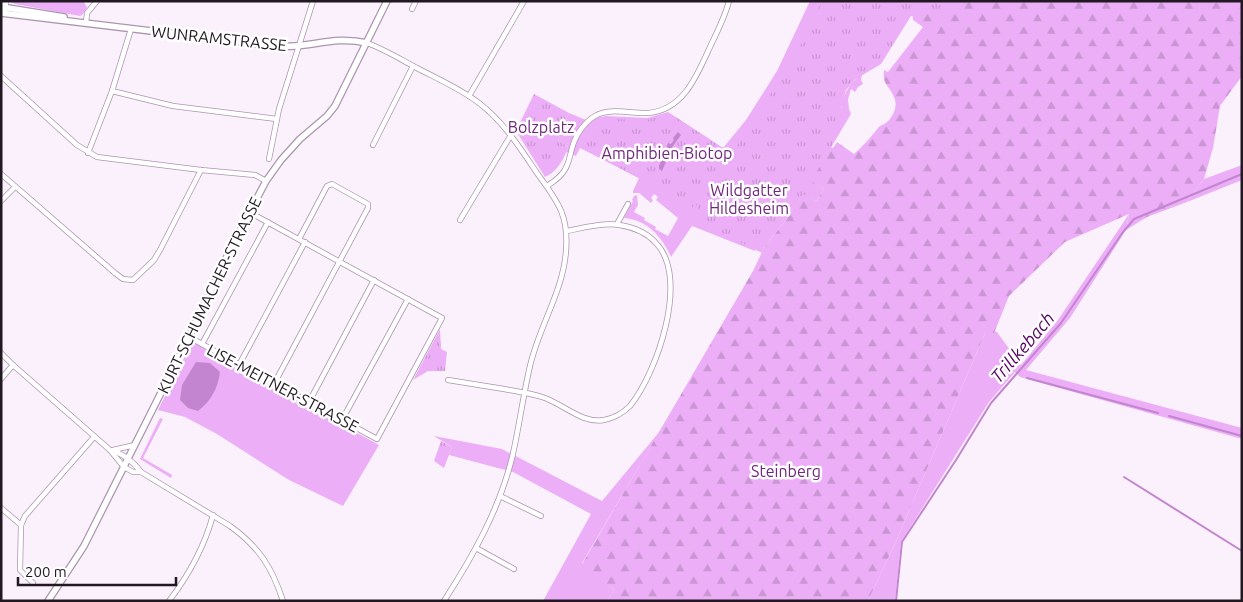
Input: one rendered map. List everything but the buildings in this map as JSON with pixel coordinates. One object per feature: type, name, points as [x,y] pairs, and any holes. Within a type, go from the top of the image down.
[{"type":"main road","name":"KURT-SCHUMACHER-STRASSE","points":[[48,601],[84,546],[266,181],[281,160],[300,139],[327,116],[335,106],[387,1]]},
{"type":"main road","name":"WUNRAMSTRASSE","points":[[3,8],[70,21],[229,42],[287,47],[350,39],[367,42]]},
{"type":"main road","name":"WUNRAMSTRASSE","points":[[3,8],[56,16],[70,21]]},
{"type":"street","points":[[86,23],[87,13],[96,3],[89,1]]},
{"type":"street","points":[[269,159],[273,153],[277,119],[313,1]]},
{"type":"street","points":[[412,9],[416,1]]},
{"type":"street","points":[[469,96],[524,1]]},
{"type":"street","points":[[546,186],[558,178],[565,170],[576,137],[585,124],[596,116],[610,112],[651,113],[672,105],[685,94],[697,75],[724,18],[729,1]]},
{"type":"street","points":[[88,153],[112,91],[131,29]]},
{"type":"street","points":[[367,42],[469,96],[490,112],[511,135],[560,205],[567,230],[566,257],[562,278],[549,316],[533,352],[512,458],[500,496],[476,548],[447,600]]},
{"type":"street","points":[[373,145],[413,66]]},
{"type":"street","points":[[1,76],[58,128],[88,153],[97,157],[255,175],[266,181]]},
{"type":"street","points":[[112,91],[173,106],[277,119]]},
{"type":"street","points":[[460,220],[511,135]]},
{"type":"street","points":[[2,175],[115,273],[123,279],[133,280],[154,260],[202,170]]},
{"type":"street","points":[[274,384],[368,208],[368,204],[332,184],[327,186],[299,238]]},
{"type":"street","points":[[1,201],[15,187]]},
{"type":"street","points":[[617,224],[628,204]]},
{"type":"street","points":[[249,212],[408,299],[342,420]]},
{"type":"street","points":[[202,344],[268,222]]},
{"type":"street","points":[[448,380],[542,397],[559,404],[586,420],[602,420],[617,416],[630,406],[654,363],[664,337],[670,302],[670,282],[666,260],[657,243],[643,232],[617,224],[567,230]]},
{"type":"street","points":[[239,365],[306,242]]},
{"type":"street","points":[[308,402],[374,280]]},
{"type":"street","name":"LISE-MEITNER-STRASSE","points":[[188,337],[376,439],[442,318],[408,299]]},
{"type":"street","points":[[1,353],[111,450],[128,459],[141,472],[243,536],[259,552],[273,573],[282,601]]},
{"type":"street","points":[[1,379],[13,365]]},
{"type":"street","points":[[33,583],[20,570],[21,525],[25,516],[94,437]]},
{"type":"street","points":[[111,450],[135,445]]},
{"type":"street","points":[[111,450],[124,467],[133,472],[141,472]]},
{"type":"street","points":[[500,496],[541,516]]},
{"type":"street","points":[[1,508],[21,525]]},
{"type":"street","points":[[169,601],[180,586],[196,557],[210,525],[212,515]]},
{"type":"street","points":[[476,548],[514,569]]},
{"type":"green space","points":[[10,1],[83,1],[87,7],[80,16],[15,4]]},
{"type":"green space","points":[[810,1],[832,1],[755,251],[692,226],[671,257],[659,236],[647,226],[633,219],[624,218],[634,196],[637,195],[638,205],[634,212],[645,218],[644,220],[656,227],[655,229],[668,236],[678,218],[656,200],[658,197],[654,194],[651,198],[653,200],[651,203],[639,193],[633,193],[639,178],[580,148],[576,156],[566,152],[568,147],[558,140],[569,113],[586,120],[606,116],[647,118],[668,112],[723,148],[746,120],[777,71]]},
{"type":"green space","name":"Wildgatter Hildesheim","points":[[822,1],[970,1],[966,4],[932,14],[911,16],[881,64],[856,79],[846,90],[841,109],[849,109],[851,114],[811,181],[824,189],[816,201],[803,194],[786,220],[765,246],[762,253],[703,224],[696,204],[714,175],[733,156],[746,125],[768,98],[805,38]]},
{"type":"green space","name":"Steinberg","points":[[911,1],[1242,1],[1242,76],[1220,106],[1213,148],[1204,179],[1187,202],[1147,217],[1126,230],[1129,214],[1065,242],[1009,296],[994,333],[986,331],[897,539],[868,601],[607,601],[614,590],[582,564],[753,271],[765,246],[786,220],[803,193],[816,201],[824,189],[810,181],[831,147],[833,148],[837,142],[854,154],[879,127],[892,117],[895,110],[895,100],[885,82],[884,70],[888,72],[923,27],[913,20]]},
{"type":"green space","points":[[862,74],[861,80],[863,84],[855,92],[851,89],[848,99],[849,109],[841,110],[847,90]]},
{"type":"green space","name":"Bolzplatz","points":[[534,94],[569,113],[558,140],[568,147],[567,151],[556,169],[545,177],[516,131]]},
{"type":"green space","name":"Amphibien-Biotop","points":[[667,114],[677,118],[723,148],[724,159],[699,190],[692,209],[661,190],[576,145],[584,131],[594,124],[605,120],[641,120]]},
{"type":"green space","points":[[1242,165],[1242,180],[1187,202],[1204,179]]},
{"type":"green space","points":[[1129,214],[1126,230],[1070,318],[1026,370],[1242,428],[1242,439],[1020,377],[1015,372],[989,402],[901,542],[895,601],[868,601],[897,539],[986,331],[993,330],[997,332],[1021,365],[1058,320]]},
{"type":"green space","points":[[440,329],[441,349],[447,352],[445,371],[428,371],[413,380]]},
{"type":"green space","points":[[192,342],[379,445],[343,506],[289,480],[217,434],[185,417],[158,410]]},
{"type":"green space","points":[[160,418],[163,419],[143,458],[172,475],[171,478],[140,459]]},
{"type":"green space","points":[[660,431],[582,563],[614,590],[607,601],[543,601],[591,514],[513,472],[449,455],[452,447],[434,436],[502,449],[602,501]]},
{"type":"green space","points":[[441,441],[452,447],[444,468],[434,461]]},
{"type":"shaded area","points":[[678,132],[681,135],[673,146],[662,171],[659,169],[659,166],[668,143],[671,144]]},
{"type":"shaded area","points":[[196,362],[210,363],[220,372],[213,394],[198,411],[188,408],[180,400],[182,385]]},
{"type":"waterway","name":"Trillkebach","points":[[896,601],[902,542],[991,403],[1061,323],[1123,232],[1134,219],[1242,174]]},
{"type":"waterway","points":[[1027,378],[1158,413]]},
{"type":"waterway","points":[[1169,416],[1242,436]]},
{"type":"waterway","points":[[1124,477],[1242,551]]}]
